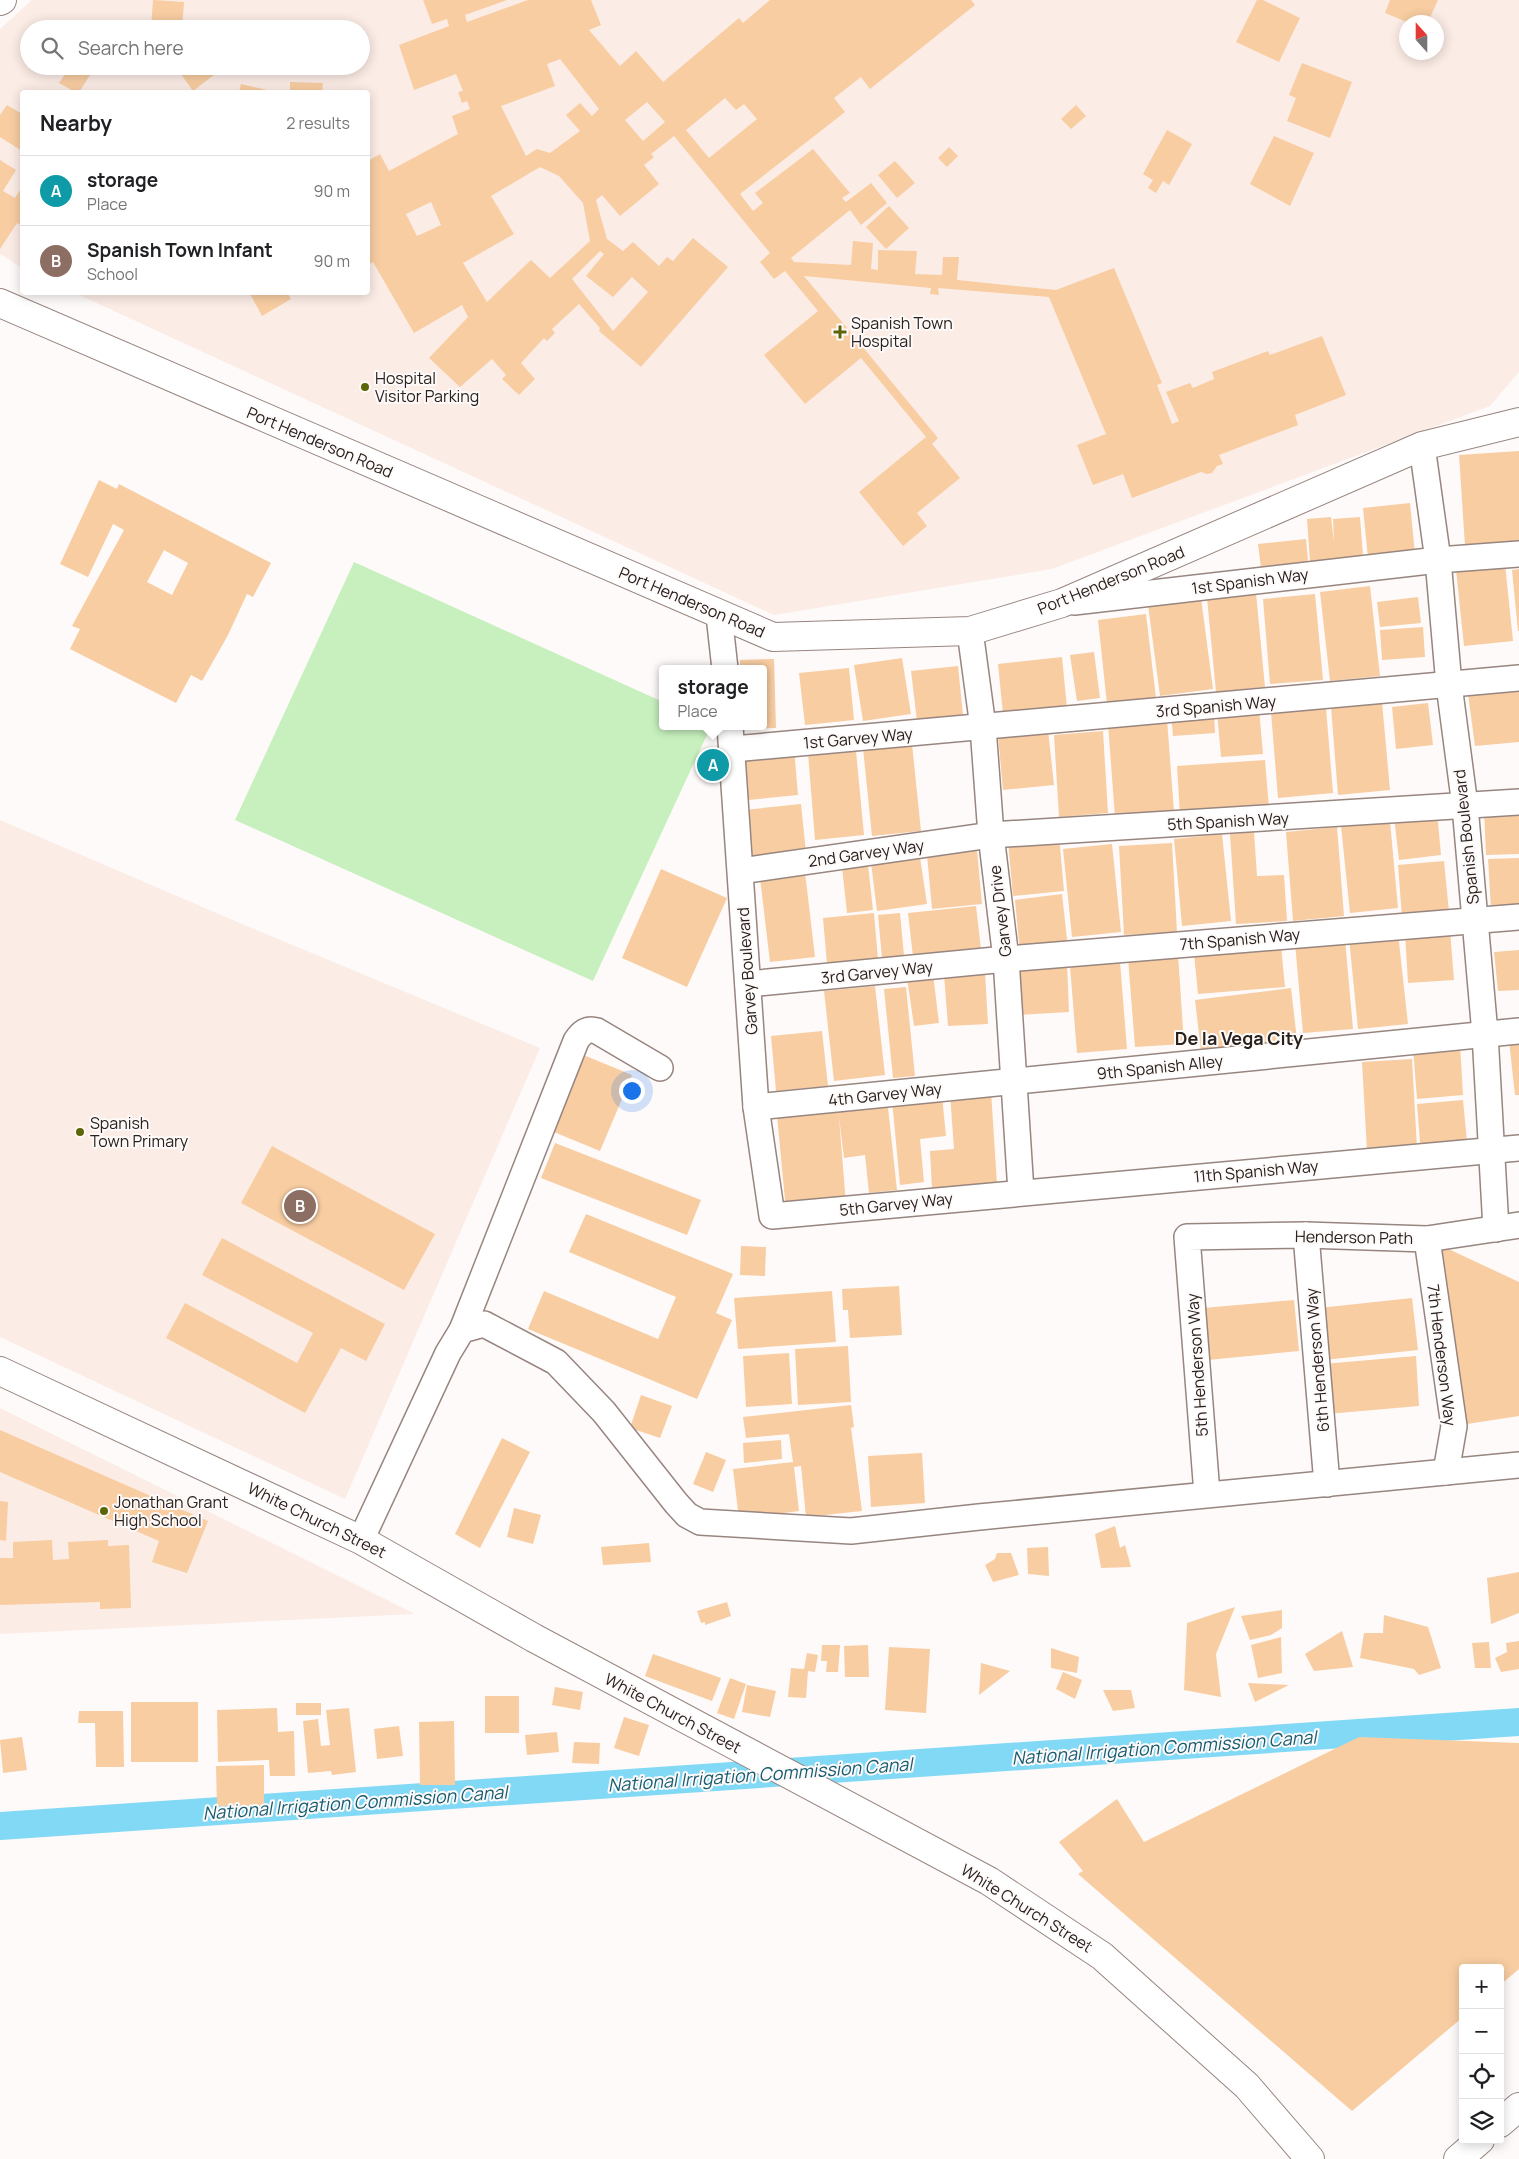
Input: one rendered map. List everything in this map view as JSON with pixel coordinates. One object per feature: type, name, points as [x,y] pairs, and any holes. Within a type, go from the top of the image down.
[{"type":"street","name":"Port Henderson Road","points":[[0,303],[773,637],[970,631],[1062,603],[1422,446],[1519,422]]},
{"type":"street","name":"Spanish Boulevard","points":[[1422,446],[1438,560],[1449,685],[1465,806],[1485,1034],[1491,1150],[1508,1227]]},
{"type":"street","name":"1st Spanish Way","points":[[1062,603],[1438,560],[1519,554]]},
{"type":"street","points":[[719,615],[725,665]]},
{"type":"street","name":"Garvey Drive","points":[[970,631],[983,727],[991,835],[1006,960],[1021,1192]]},
{"type":"street","name":"3rd Spanish Way","points":[[983,727],[1519,678]]},
{"type":"street","name":"1st Garvey Way","points":[[731,738],[983,727]]},
{"type":"street","name":"Garvey Boulevard","points":[[731,738],[756,1107],[772,1216]]},
{"type":"street","name":"5th Spanish Way","points":[[991,835],[1519,802]]},
{"type":"street","name":"2nd Garvey Way","points":[[741,871],[991,835]]},
{"type":"street","name":"7th Spanish Way","points":[[1006,960],[1474,919],[1519,917]]},
{"type":"street","name":"3rd Garvey Way","points":[[748,984],[1006,960]]},
{"type":"street","points":[[361,1540],[448,1353],[462,1330],[580,1034],[586,1030],[597,1031],[660,1068]]},
{"type":"street","name":"9th Spanish Alley","points":[[1014,1081],[1519,1031]]},
{"type":"street","name":"4th Garvey Way","points":[[756,1107],[1014,1081]]},
{"type":"street","name":"11th Spanish Way","points":[[1021,1192],[1519,1148]]},
{"type":"street","name":"5th Garvey Way","points":[[772,1216],[1021,1192]]},
{"type":"street","name":"Henderson Path","points":[[1187,1236],[1427,1239],[1508,1227]]},
{"type":"street","name":"5th Henderson Way","points":[[1187,1236],[1207,1494]]},
{"type":"street","name":"6th Henderson Way","points":[[1306,1236],[1327,1484]]},
{"type":"street","name":"7th Henderson Way","points":[[1427,1239],[1454,1426],[1446,1472]]},
{"type":"street","points":[[462,1330],[484,1324],[556,1362],[604,1412],[676,1503],[687,1515],[700,1522],[851,1531],[1207,1494],[1519,1466]]},
{"type":"street","name":"White Church Street","points":[[0,1371],[361,1540],[542,1642],[989,1881],[1102,1956],[1247,2086],[1310,2159]]},
{"type":"street","points":[[1504,2120],[1519,2107]]},
{"type":"street","points":[[1458,2159],[1475,2144]]},
{"type":"shaded area","name":"Spanish Town Hospital","points":[[32,0],[1519,0],[1519,372],[1490,406],[1052,569],[774,615],[79,295],[370,295],[370,90],[20,90],[20,267],[0,254],[0,29]]},
{"type":"shaded area","points":[[0,820],[249,927],[540,1048],[345,1499],[0,1337]]},
{"type":"shaded area","name":"Jonathan Grant High School","points":[[0,1408],[415,1614],[0,1634]]},
{"type":"green space","points":[[354,562],[659,700],[659,730],[709,730],[593,981],[235,820]]},
{"type":"building","points":[[153,0],[184,2],[183,20],[152,20]]},
{"type":"building","name":"Spanish Town Hospital","points":[[423,0],[507,0],[465,15],[467,22],[528,0],[591,0],[601,25],[589,30],[620,66],[636,51],[663,82],[739,18],[743,23],[770,0],[971,0],[975,5],[870,89],[861,77],[834,98],[845,112],[740,194],[753,211],[763,203],[755,193],[813,149],[850,193],[842,198],[846,202],[871,183],[887,203],[861,225],[850,210],[791,258],[794,262],[851,265],[853,241],[873,243],[871,269],[878,270],[878,250],[917,251],[915,274],[942,275],[943,257],[959,257],[957,280],[1056,290],[1114,268],[1162,383],[1157,385],[1172,424],[1179,421],[1166,392],[1190,383],[1193,388],[1214,379],[1212,372],[1268,351],[1270,355],[1322,336],[1346,395],[1295,415],[1298,425],[1219,455],[1223,464],[1217,466],[1212,473],[1201,472],[1132,498],[1123,474],[1093,485],[1077,445],[1106,434],[1049,297],[938,288],[939,295],[930,294],[931,288],[804,276],[938,438],[932,444],[960,478],[917,513],[927,526],[903,546],[859,492],[926,437],[861,358],[805,404],[764,355],[818,311],[785,271],[774,279],[760,262],[770,253],[674,136],[651,154],[654,157],[644,165],[659,184],[620,216],[602,195],[596,200],[607,239],[623,251],[633,242],[659,266],[667,257],[673,261],[693,238],[728,267],[641,367],[599,331],[600,328],[579,304],[552,329],[555,333],[547,341],[544,338],[521,363],[535,379],[519,395],[502,379],[506,375],[492,359],[460,387],[429,358],[468,317],[462,305],[414,333],[373,262],[370,264],[370,160],[380,154],[389,171],[458,134],[452,116],[470,109],[467,101],[462,103],[458,92],[463,91],[456,74],[414,90],[399,45],[449,26],[447,19],[432,24]],"holes":[[[560,59],[599,109],[592,116],[580,103],[566,115],[580,131],[550,153],[537,149],[526,156],[501,106],[555,86],[547,64]],[[725,98],[736,110],[744,104],[757,119],[709,158],[686,130]],[[647,102],[665,122],[643,141],[625,120]],[[540,167],[559,176],[583,203],[590,241],[550,278],[531,260],[487,302],[463,263],[514,234],[491,196]],[[431,202],[441,225],[417,236],[406,214]],[[600,251],[604,254],[586,276],[613,297],[632,277],[648,292],[613,331],[572,279]]]},
{"type":"building","points":[[1257,0],[1263,0],[1300,18],[1279,62],[1236,42]]},
{"type":"building","points":[[1390,0],[1438,0],[1431,15],[1399,15],[1399,19],[1385,13]]},
{"type":"building","points":[[1302,63],[1352,82],[1330,138],[1287,121],[1296,98],[1289,95]]},
{"type":"building","points":[[64,75],[90,75],[80,90],[71,90],[59,83]]},
{"type":"building","points":[[181,75],[214,75],[194,90],[192,90]]},
{"type":"building","points":[[290,82],[323,83],[322,90],[290,90]]},
{"type":"building","points":[[241,84],[267,90],[240,90]]},
{"type":"building","points":[[7,105],[20,113],[20,150],[0,137],[0,115]]},
{"type":"building","points":[[1076,105],[1086,116],[1071,129],[1061,119]]},
{"type":"building","points":[[1167,130],[1192,144],[1169,185],[1163,181],[1156,193],[1148,188],[1153,180],[1143,174]]},
{"type":"building","points":[[1274,136],[1314,153],[1290,206],[1250,184]]},
{"type":"building","points":[[949,147],[958,156],[947,167],[938,158]]},
{"type":"building","points":[[0,160],[16,170],[3,191],[15,198],[20,190],[20,225],[17,223],[0,249]]},
{"type":"building","points":[[895,161],[915,183],[897,198],[878,175]]},
{"type":"building","points":[[889,206],[909,228],[886,249],[866,227]]},
{"type":"building","points":[[251,295],[289,295],[291,299],[262,316]]},
{"type":"building","points":[[1519,451],[1519,542],[1465,546],[1459,455]]},
{"type":"building","points":[[99,480],[117,489],[119,484],[271,563],[253,597],[247,594],[228,635],[202,681],[191,675],[176,703],[70,649],[80,629],[72,626],[124,530],[113,524],[88,577],[60,564]],"holes":[[[164,550],[188,563],[172,595],[147,582]]]},
{"type":"building","points":[[1410,503],[1415,554],[1368,558],[1363,508]]},
{"type":"building","points":[[1331,517],[1334,542],[1333,519],[1360,517],[1363,556],[1310,562],[1307,519]]},
{"type":"building","points":[[1306,539],[1309,571],[1262,576],[1258,544]]},
{"type":"building","points":[[1505,564],[1513,641],[1464,646],[1456,570]]},
{"type":"building","points":[[1519,569],[1519,631],[1518,631],[1512,570]]},
{"type":"building","points":[[1370,586],[1380,676],[1330,681],[1320,592]]},
{"type":"building","points":[[1256,593],[1265,687],[1216,692],[1207,598]]},
{"type":"building","points":[[1315,594],[1323,680],[1270,684],[1263,599]]},
{"type":"building","points":[[1418,597],[1421,623],[1380,627],[1377,602]]},
{"type":"building","points":[[1201,598],[1213,689],[1160,696],[1148,605]]},
{"type":"building","points":[[1146,614],[1156,698],[1107,704],[1098,620]]},
{"type":"building","points":[[1423,627],[1425,657],[1382,660],[1380,630]]},
{"type":"building","points":[[1094,652],[1100,698],[1077,701],[1070,655]]},
{"type":"building","points":[[1062,657],[1067,708],[1003,714],[998,664]]},
{"type":"building","points":[[902,658],[911,714],[863,721],[854,665]]},
{"type":"building","points":[[774,659],[776,728],[767,728],[767,665],[740,665],[740,660]]},
{"type":"building","points":[[958,666],[963,715],[917,721],[911,671]]},
{"type":"building","points":[[849,668],[854,720],[805,725],[799,673]]},
{"type":"building","points":[[1519,689],[1519,742],[1475,746],[1468,694]]},
{"type":"building","points":[[1382,702],[1390,790],[1338,795],[1331,707]]},
{"type":"building","points":[[1428,703],[1433,745],[1396,749],[1392,707]]},
{"type":"building","points":[[1326,708],[1333,793],[1278,798],[1271,712]]},
{"type":"building","points":[[1259,709],[1263,754],[1221,757],[1217,713]]},
{"type":"building","points":[[1214,712],[1215,733],[1173,736],[1171,714]]},
{"type":"building","points":[[1167,719],[1174,812],[1115,817],[1108,724]]},
{"type":"building","points":[[1048,730],[1054,785],[1003,790],[998,735]]},
{"type":"building","points":[[1103,731],[1108,813],[1059,817],[1054,735]]},
{"type":"building","points":[[912,744],[921,831],[872,836],[863,748]]},
{"type":"building","points":[[794,748],[798,795],[748,800],[743,753]]},
{"type":"building","points":[[856,751],[864,835],[815,840],[808,753]]},
{"type":"building","points":[[712,753],[720,755],[723,774],[711,779],[704,775],[700,768],[704,756]]},
{"type":"building","points":[[1265,760],[1269,808],[1180,815],[1177,766]]},
{"type":"building","points":[[801,804],[806,852],[749,858],[744,810]]},
{"type":"building","points":[[1519,808],[1519,854],[1486,855],[1484,810]]},
{"type":"building","points":[[1437,812],[1441,855],[1399,860],[1394,817]]},
{"type":"building","points":[[1390,821],[1398,908],[1350,913],[1341,826]]},
{"type":"building","points":[[1337,827],[1344,916],[1293,921],[1286,832]]},
{"type":"building","points":[[1254,832],[1257,876],[1284,875],[1287,921],[1236,924],[1230,834]]},
{"type":"building","points":[[1222,834],[1231,921],[1182,926],[1174,839]]},
{"type":"building","points":[[1059,836],[1064,891],[1013,896],[1008,841]]},
{"type":"building","points":[[1172,843],[1177,932],[1124,935],[1119,846]]},
{"type":"building","points":[[1112,844],[1121,932],[1072,937],[1063,849]]},
{"type":"building","points":[[977,850],[982,904],[932,909],[927,855]]},
{"type":"building","points":[[920,857],[927,904],[877,911],[871,863]]},
{"type":"building","points":[[1519,858],[1519,908],[1491,909],[1488,859]]},
{"type":"building","points":[[1444,861],[1449,912],[1402,917],[1398,865]]},
{"type":"building","points":[[868,865],[873,910],[847,913],[842,867]]},
{"type":"building","points":[[661,869],[727,898],[687,987],[622,958]]},
{"type":"building","points":[[805,872],[815,957],[770,962],[760,878]]},
{"type":"building","points":[[1062,894],[1068,948],[1020,953],[1015,900]]},
{"type":"building","points":[[976,906],[982,958],[914,966],[908,913]]},
{"type":"building","points":[[874,913],[878,959],[827,964],[823,918]]},
{"type":"building","points":[[900,913],[904,956],[882,958],[878,915]]},
{"type":"building","points":[[1450,930],[1454,980],[1408,983],[1405,933]]},
{"type":"building","points":[[1398,933],[1408,1024],[1358,1029],[1349,938]]},
{"type":"building","points":[[1345,939],[1353,1029],[1303,1033],[1295,943]]},
{"type":"building","points":[[1281,946],[1285,987],[1198,994],[1194,954]]},
{"type":"building","points":[[1519,950],[1519,990],[1498,991],[1494,952]]},
{"type":"building","points":[[1178,954],[1184,1044],[1135,1047],[1128,958]]},
{"type":"building","points":[[1120,962],[1127,1049],[1077,1053],[1070,966]]},
{"type":"building","points":[[1067,963],[1069,1012],[1017,1015],[1015,966]]},
{"type":"building","points":[[985,972],[988,1024],[948,1026],[944,975]]},
{"type":"building","points":[[933,974],[939,1023],[914,1026],[907,978]]},
{"type":"building","points":[[875,986],[885,1075],[834,1081],[824,991]]},
{"type":"building","points":[[906,987],[915,1076],[893,1078],[884,989]]},
{"type":"building","points":[[1291,988],[1297,1040],[1201,1051],[1195,1000]]},
{"type":"building","points":[[822,1031],[828,1086],[776,1091],[771,1036]]},
{"type":"building","points":[[1519,1040],[1519,1095],[1515,1095],[1509,1041]]},
{"type":"building","points":[[1460,1044],[1463,1095],[1417,1099],[1413,1048]]},
{"type":"building","points":[[581,1054],[632,1075],[600,1151],[549,1130]]},
{"type":"building","points":[[1412,1059],[1417,1148],[1367,1151],[1362,1062]]},
{"type":"building","points":[[991,1091],[997,1184],[932,1189],[930,1151],[954,1149],[950,1094]]},
{"type":"building","points":[[942,1096],[946,1136],[920,1139],[924,1182],[900,1185],[892,1100]]},
{"type":"building","points":[[887,1098],[897,1190],[869,1193],[865,1155],[844,1158],[839,1117],[846,1204],[786,1210],[777,1116]]},
{"type":"building","points":[[1463,1100],[1468,1152],[1421,1155],[1417,1104]]},
{"type":"building","points":[[555,1143],[701,1200],[687,1235],[541,1178]]},
{"type":"building","points":[[272,1146],[435,1234],[404,1290],[241,1203]]},
{"type":"building","points":[[586,1214],[733,1274],[716,1313],[732,1320],[697,1399],[528,1329],[544,1291],[658,1339],[676,1297],[569,1252]]},
{"type":"building","points":[[222,1238],[385,1324],[366,1361],[341,1348],[305,1413],[166,1338],[185,1303],[297,1363],[313,1333],[202,1275]]},
{"type":"building","points":[[1427,1239],[1519,1282],[1519,1416],[1454,1426]]},
{"type":"building","points":[[741,1246],[766,1247],[765,1276],[740,1275]]},
{"type":"building","points":[[899,1286],[902,1335],[850,1338],[848,1310],[843,1310],[842,1289]]},
{"type":"building","points":[[832,1291],[836,1342],[738,1349],[734,1298]]},
{"type":"building","points":[[1412,1298],[1418,1350],[1324,1360],[1319,1308]]},
{"type":"building","points":[[1294,1300],[1299,1351],[1208,1360],[1203,1308]]},
{"type":"building","points":[[848,1346],[851,1402],[798,1405],[795,1349]]},
{"type":"building","points":[[789,1353],[792,1404],[746,1407],[743,1356]]},
{"type":"building","points":[[1416,1356],[1419,1406],[1327,1414],[1323,1364]]},
{"type":"building","points":[[641,1395],[672,1406],[660,1438],[630,1428]]},
{"type":"building","points":[[851,1405],[854,1427],[851,1428],[862,1511],[806,1517],[801,1466],[794,1467],[799,1511],[739,1519],[733,1469],[793,1462],[789,1434],[746,1438],[743,1417]]},
{"type":"building","points":[[0,1430],[208,1521],[187,1573],[152,1562],[159,1541],[0,1472]]},
{"type":"building","points":[[502,1438],[530,1452],[480,1548],[455,1534]]},
{"type":"building","points":[[781,1440],[782,1459],[744,1463],[743,1443]]},
{"type":"building","points":[[706,1452],[726,1460],[713,1492],[693,1484]]},
{"type":"building","points":[[922,1453],[925,1503],[871,1507],[868,1456]]},
{"type":"building","points":[[0,1501],[8,1502],[6,1541],[0,1540]]},
{"type":"building","points":[[514,1508],[541,1515],[533,1544],[507,1537]]},
{"type":"building","points":[[1115,1526],[1120,1548],[1125,1545],[1131,1567],[1101,1568],[1095,1534]]},
{"type":"building","points":[[52,1540],[53,1560],[69,1559],[68,1542],[108,1540],[108,1546],[129,1545],[131,1608],[100,1609],[100,1602],[0,1605],[0,1558],[13,1558],[13,1542]]},
{"type":"building","points":[[649,1543],[651,1562],[603,1565],[601,1547]]},
{"type":"building","points":[[1048,1547],[1049,1576],[1028,1574],[1027,1548]]},
{"type":"building","points":[[997,1553],[1011,1553],[1019,1575],[993,1582],[985,1565],[995,1559]]},
{"type":"building","points":[[1519,1572],[1519,1613],[1491,1624],[1487,1578]]},
{"type":"building","points":[[727,1602],[731,1616],[705,1625],[705,1622],[701,1623],[697,1611]]},
{"type":"building","points":[[1235,1607],[1216,1654],[1221,1697],[1184,1690],[1187,1623]]},
{"type":"building","points":[[1282,1610],[1282,1628],[1271,1635],[1250,1640],[1241,1616]]},
{"type":"building","points":[[1384,1615],[1428,1627],[1441,1668],[1419,1675],[1414,1669],[1360,1658],[1364,1633],[1383,1633]]},
{"type":"building","points":[[1342,1631],[1353,1667],[1314,1671],[1305,1654]]},
{"type":"building","points":[[1281,1637],[1282,1673],[1258,1678],[1251,1645]]},
{"type":"building","points":[[1519,1641],[1519,1669],[1501,1672],[1495,1658],[1507,1652],[1506,1643]]},
{"type":"building","points":[[1489,1642],[1491,1668],[1475,1668],[1472,1643]]},
{"type":"building","points":[[822,1645],[840,1645],[838,1672],[826,1672],[827,1661],[821,1661]]},
{"type":"building","points":[[868,1645],[869,1677],[845,1677],[844,1646]]},
{"type":"building","points":[[889,1647],[930,1649],[926,1713],[885,1710]]},
{"type":"building","points":[[1051,1648],[1079,1657],[1077,1673],[1051,1668]]},
{"type":"building","points":[[807,1653],[818,1655],[815,1672],[808,1671],[806,1698],[788,1697],[791,1668],[804,1669]]},
{"type":"building","points":[[653,1654],[721,1678],[712,1701],[645,1676]]},
{"type":"building","points":[[981,1663],[1010,1671],[979,1695]]},
{"type":"building","points":[[1063,1672],[1082,1680],[1075,1699],[1056,1689]]},
{"type":"building","points":[[730,1678],[746,1684],[734,1719],[717,1713]]},
{"type":"building","points":[[1248,1683],[1289,1685],[1255,1702]]},
{"type":"building","points":[[747,1685],[776,1691],[770,1717],[742,1712]]},
{"type":"building","points":[[555,1687],[583,1692],[580,1710],[552,1705]]},
{"type":"building","points":[[1103,1690],[1131,1690],[1135,1708],[1113,1711]]},
{"type":"building","points":[[485,1696],[519,1696],[519,1733],[485,1733]]},
{"type":"building","points":[[131,1702],[198,1702],[198,1762],[131,1762]]},
{"type":"building","points":[[296,1703],[321,1703],[321,1715],[296,1715]]},
{"type":"building","points":[[277,1708],[278,1732],[294,1731],[295,1776],[270,1776],[269,1760],[218,1762],[217,1710]]},
{"type":"building","points":[[349,1708],[356,1772],[332,1775],[331,1771],[308,1773],[303,1721],[318,1719],[321,1746],[330,1745],[326,1710]]},
{"type":"building","points":[[79,1711],[123,1711],[124,1767],[96,1767],[95,1723],[78,1723]]},
{"type":"building","points":[[624,1717],[649,1725],[639,1756],[614,1748]]},
{"type":"building","points":[[454,1721],[455,1785],[420,1785],[419,1722]]},
{"type":"building","points":[[399,1726],[403,1756],[377,1759],[374,1729]]},
{"type":"building","points":[[557,1732],[559,1752],[527,1755],[525,1735]]},
{"type":"building","points":[[22,1737],[27,1770],[3,1773],[0,1740]]},
{"type":"building","points":[[1359,1737],[1519,1743],[1519,1969],[1504,1982],[1504,1964],[1459,1964],[1459,2020],[1352,2111],[1078,1874],[1083,1871],[1059,1842],[1117,1799],[1144,1842]]},
{"type":"building","points":[[574,1742],[600,1743],[599,1764],[572,1763]]},
{"type":"building","points":[[264,1765],[264,1805],[217,1806],[216,1766]]},
{"type":"waterway","name":"National Irrigation Commission Canal","points":[[0,1826],[1519,1722]]},
{"type":"place","name":"Spanish Town Hospital","points":[[840,332]]},
{"type":"place","name":"Hospital Visitor Parking","points":[[365,387]]},
{"type":"place","name":"storage","points":[[713,765]]},
{"type":"place","name":"Spanish Town Primary","points":[[80,1132]]},
{"type":"place","name":"Spanish Town Infant","points":[[300,1206]]},
{"type":"place","name":"Jonathan Grant High School","points":[[104,1511]]},
{"type":"district","name":"De la Vega City","points":[[1239,1038]]}]
